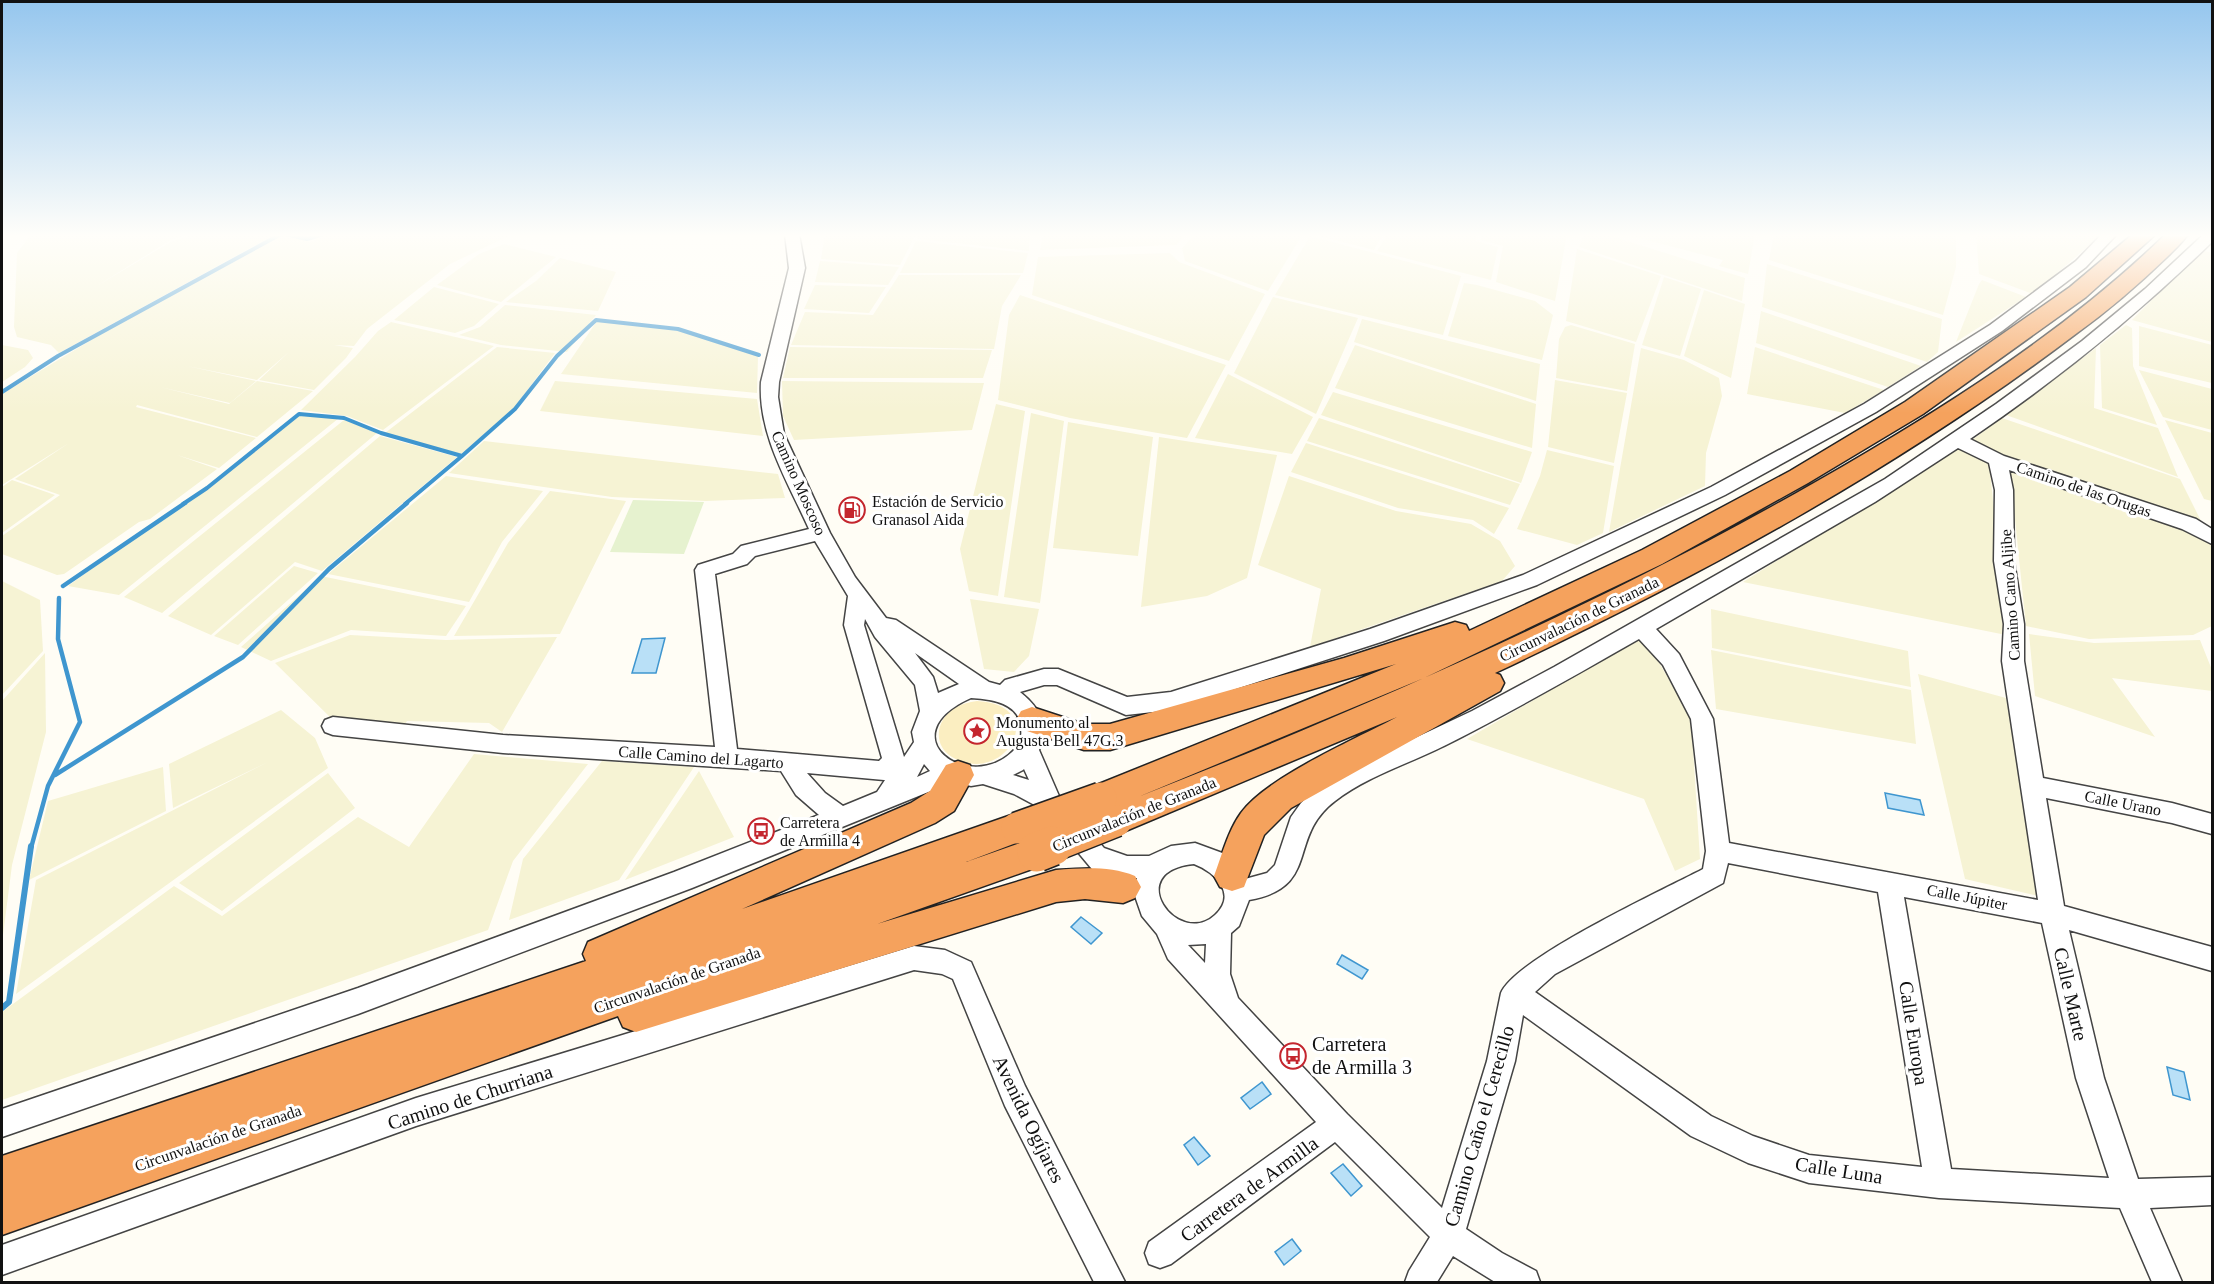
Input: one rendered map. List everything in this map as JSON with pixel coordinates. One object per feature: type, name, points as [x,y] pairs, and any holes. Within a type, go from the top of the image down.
[{"type":"highway","name":"Circunvalación de Granada","points":[[2,1214],[451,1058],[1108,809],[1550,607],[1652,557],[1799,477],[1906,413],[2015,339],[2075,294]]},
{"type":"highway","name":"Circunvalación de Granada","points":[[1108,809],[1281,755],[1535,642],[1631,594],[1837,483],[1929,426],[2024,362],[2111,294]]},
{"type":"highway","points":[[1235,883],[1249,827],[1268,805],[1294,788],[1606,619],[1631,594]]},
{"type":"highway","points":[[1032,720],[1084,738],[1110,738],[1346,669],[1504,615],[1550,607]]},
{"type":"highway","points":[[465,1019],[516,987],[668,926],[923,813],[942,801],[965,774]]},
{"type":"highway","name":"Circunvalación de Granada","points":[[2,1177],[840,892],[1027,840]]},
{"type":"highway","points":[[451,1058],[506,1055],[1056,886],[1085,883],[1146,907]]},
{"type":"street","name":"Camino Moscoso","points":[[791,294],[770,382],[769,398],[775,435],[820,533],[882,631],[925,683],[931,712]]},
{"type":"street","points":[[1005,693],[1013,686],[1030,680],[1058,677],[1126,706],[1171,701],[1377,635],[1530,580],[1718,491],[1870,408],[2005,322],[2042,294]]},
{"type":"street","points":[[1146,907],[1147,887],[1157,866],[1167,858],[1180,854],[1195,853],[1215,860],[1235,883],[1257,889],[1272,884],[1289,866],[1299,828],[1308,811],[1332,789],[1462,728],[1642,628],[1913,470],[2074,356],[2148,294]]},
{"type":"street","name":"Camino de las Orugas","points":[[1957,440],[1998,460],[2189,524],[2212,537]]},
{"type":"street","name":"Camino Cano Aljibe","points":[[1998,460],[2004,490],[2004,561],[2014,624],[2013,661],[2018,694]]},
{"type":"street","points":[[727,757],[705,570],[740,558],[748,550],[820,533]]},
{"type":"street","name":"Calle Camino del Lagarto","points":[[333,726],[503,744],[727,757],[884,771],[894,761],[854,626],[858,595]]},
{"type":"street","name":"Camino Moscoso","points":[[873,614],[983,688]]},
{"type":"street","points":[[1514,993],[1546,966],[1714,875],[1718,851],[1702,719],[1671,660],[1642,628]]},
{"type":"street","points":[[2,1123],[358,1001],[683,880],[879,801],[965,774],[1009,767],[1027,749],[1033,734],[1032,720],[1026,709],[1018,700],[1005,693],[983,688],[957,693],[941,701],[931,712],[923,732],[928,754],[939,766],[965,774],[1021,787],[1050,802]]},
{"type":"street","name":"Calle Marte","points":[[2018,694],[2053,914],[2090,1078],[2129,1194],[2167,1282]]},
{"type":"street","points":[[879,801],[907,773],[924,744]]},
{"type":"street","points":[[1027,749],[1050,802],[1096,856],[1146,907],[1176,951],[1228,1004],[1337,1124],[1449,1235],[1491,1264],[1525,1282]]},
{"type":"street","points":[[788,763],[800,784],[818,803],[842,816]]},
{"type":"street","points":[[794,835],[805,812],[800,784]]},
{"type":"street","name":"Calle Urano","points":[[2032,785],[2172,813],[2212,824]]},
{"type":"street","name":"Calle Júpiter","points":[[1718,851],[2053,914],[2212,958]]},
{"type":"street","points":[[1096,856],[1123,868],[1157,866]]},
{"type":"street","name":"Calle Europa","points":[[1889,882],[1939,1184]]},
{"type":"street","points":[[1146,907],[1190,934],[1203,933],[1219,928],[1236,909],[1235,883]]},
{"type":"street","points":[[1219,928],[1217,974],[1228,1004]]},
{"type":"street","name":"Camino de Churriana","points":[[2,1260],[416,1112],[915,958],[945,962]]},
{"type":"street","name":"Avenida Ogíjares","points":[[945,962],[962,971],[1015,1096],[1110,1282]]},
{"type":"street","name":"Calle Luna","points":[[1514,993],[1701,1126],[1748,1149],[1809,1169],[1939,1184],[2129,1194],[2212,1191]]},
{"type":"street","name":"Camino Caño el Cerecillo","points":[[1420,1282],[1449,1235],[1501,1061],[1514,993]]},
{"type":"street","name":"Carretera de Armilla","points":[[1160,1253],[1337,1124]]},
{"type":"shaded area","points":[[15,294],[167,294],[59,353],[51,345],[17,337],[14,327]]},
{"type":"shaded area","points":[[172,294],[412,294],[367,329],[354,346],[334,345],[353,348],[314,390],[259,380],[290,351],[257,380],[187,366],[256,381],[230,403],[160,387],[229,404],[257,381],[313,391],[257,437],[137,405],[136,407],[256,438],[219,468],[177,455],[217,469],[150,519],[139,522],[64,574],[57,575],[2,554],[2,536],[60,495],[15,479],[69,443],[2,485],[2,394]]},
{"type":"shaded area","points":[[426,294],[460,294],[499,304],[474,326],[455,333],[394,320]]},
{"type":"shaded area","points":[[471,294],[511,294],[501,302]]},
{"type":"shaded area","points":[[518,294],[606,294],[598,311],[506,302]]},
{"type":"shaded area","points":[[811,294],[881,294],[869,313],[804,309]]},
{"type":"shaded area","points":[[887,294],[1009,294],[1002,306],[994,349],[791,345],[805,312],[873,315]]},
{"type":"shaded area","points":[[1032,294],[1265,294],[1229,361]]},
{"type":"shaded area","points":[[1276,294],[1456,294],[1443,335]]},
{"type":"shaded area","points":[[1461,294],[1509,294],[1535,301],[1553,315],[1542,360],[1448,336]]},
{"type":"shaded area","points":[[1533,294],[1556,294],[1555,301]]},
{"type":"shaded area","points":[[1570,294],[1654,294],[1636,342],[1566,321]]},
{"type":"shaded area","points":[[1659,294],[1699,294],[1680,356],[1642,345]]},
{"type":"shaded area","points":[[1703,294],[1715,294],[1745,304],[1731,378],[1684,356]]},
{"type":"shaded area","points":[[1721,294],[1743,294],[1742,301]]},
{"type":"shaded area","points":[[1764,294],[1862,294],[1942,319],[1938,352],[1927,362],[1762,307]]},
{"type":"shaded area","points":[[1876,294],[1949,294],[1943,315]]},
{"type":"shaded area","points":[[1975,294],[2018,294],[2026,297],[1956,342]]},
{"type":"shaded area","points":[[2158,294],[2212,294],[2212,342],[2132,320]]},
{"type":"shaded area","points":[[1020,295],[1226,365],[1187,438],[1070,418],[998,400],[1009,315]]},
{"type":"shaded area","points":[[1273,297],[1358,318],[1316,414],[1234,373]]},
{"type":"shaded area","points":[[505,305],[596,315],[567,352],[501,345],[459,335],[480,327]]},
{"type":"shaded area","points":[[1761,311],[1921,366],[1888,387],[1756,343]]},
{"type":"shaded area","points":[[1362,319],[1540,364],[1536,401],[1354,342]]},
{"type":"shaded area","points":[[597,321],[680,331],[758,356],[757,393],[561,374]]},
{"type":"shaded area","points":[[391,322],[494,346],[383,430],[347,416],[301,410],[378,331]]},
{"type":"shaded area","points":[[1571,325],[1635,344],[1627,391],[1556,378],[1559,339],[1565,327]]},
{"type":"shaded area","points":[[2126,325],[2132,328],[2133,366],[2157,425],[2102,408],[2100,345]]},
{"type":"shaded area","points":[[2139,326],[2212,345],[2212,383],[2139,366]]},
{"type":"shaded area","points":[[2,345],[28,350],[33,358],[25,367],[2,382]]},
{"type":"shaded area","points":[[1355,345],[1536,404],[1532,448],[1335,388]]},
{"type":"shaded area","points":[[497,347],[555,353],[514,408],[461,454],[385,433]]},
{"type":"shaded area","points":[[790,347],[992,350],[983,378],[783,378]]},
{"type":"shaded area","points":[[1755,347],[1884,390],[1845,413],[1747,394]]},
{"type":"shaded area","points":[[1641,348],[1684,360],[1719,378],[1722,396],[1706,453],[1705,486],[1609,532]]},
{"type":"shaded area","points":[[2096,348],[2094,408],[2158,428],[2178,477],[2006,415]]},
{"type":"shaded area","points":[[2139,370],[2212,389],[2212,430],[2163,417]]},
{"type":"shaded area","points":[[1228,374],[1313,417],[1292,454],[1195,438]]},
{"type":"shaded area","points":[[1555,380],[1627,393],[1614,463],[1548,447]]},
{"type":"shaded area","points":[[555,381],[757,399],[763,436],[540,411]]},
{"type":"shaded area","points":[[782,381],[984,383],[972,430],[794,440],[783,416]]},
{"type":"shaded area","points":[[1333,392],[1532,452],[1521,483],[1321,415]]},
{"type":"shaded area","points":[[996,404],[1025,411],[998,596],[969,591],[960,549]]},
{"type":"shaded area","points":[[1031,413],[1064,421],[1040,603],[1004,597]]},
{"type":"shaded area","points":[[299,416],[339,418],[119,595],[68,586],[138,535],[208,489]]},
{"type":"shaded area","points":[[1319,418],[1520,484],[1510,505],[1307,441]]},
{"type":"shaded area","points":[[2002,418],[2180,479],[2204,527],[2021,461],[1997,455],[1972,440]]},
{"type":"shaded area","points":[[344,420],[377,433],[162,613],[124,597]]},
{"type":"shaded area","points":[[2165,420],[2212,433],[2212,501],[2204,499]]},
{"type":"shaded area","points":[[1068,422],[1153,437],[1138,556],[1053,548]]},
{"type":"shaded area","points":[[380,436],[457,457],[322,571],[295,562],[211,635],[168,616]]},
{"type":"shaded area","points":[[1159,437],[1277,455],[1247,578],[1207,596],[1141,607]]},
{"type":"shaded area","points":[[484,441],[778,474],[785,498],[706,501],[612,497],[449,473]]},
{"type":"shaded area","points":[[1306,443],[1509,508],[1494,534],[1473,520],[1398,508],[1291,472]]},
{"type":"shaded area","points":[[1958,447],[1989,460],[2006,635],[1743,582]]},
{"type":"shaded area","points":[[1547,450],[1614,466],[1603,533],[1577,545],[1517,529],[1540,476]]},
{"type":"shaded area","points":[[2010,471],[2023,471],[2179,525],[2209,540],[2212,549],[2212,626],[2193,635],[2089,639],[2026,626]]},
{"type":"shaded area","points":[[446,476],[543,491],[502,542],[469,602],[328,574]]},
{"type":"shaded area","points":[[1289,476],[1396,511],[1471,524],[1500,541],[1515,566],[1502,581],[1310,647],[1321,589],[1258,565]]},
{"type":"shaded area","points":[[12,480],[55,495],[2,533],[2,487]]},
{"type":"shaded area","points":[[550,491],[626,501],[560,634],[454,636],[508,543]]},
{"type":"shaded area","points":[[294,566],[318,573],[238,645],[214,636]]},
{"type":"shaded area","points":[[321,576],[466,606],[446,636],[351,630],[271,661],[241,647]]},
{"type":"shaded area","points":[[2,581],[40,600],[43,651],[2,695]]},
{"type":"shaded area","points":[[970,599],[1039,609],[1029,656],[1014,672],[984,669]]},
{"type":"shaded area","points":[[1711,609],[1908,651],[1911,687],[1712,648]]},
{"type":"shaded area","points":[[2029,634],[2094,643],[2200,640],[2212,670],[2212,691],[2112,678],[2155,737],[2035,696]]},
{"type":"shaded area","points":[[350,635],[446,640],[557,637],[502,732],[489,723],[407,721],[402,729],[335,722],[275,663]]},
{"type":"shaded area","points":[[1640,638],[1651,649],[1691,717],[1700,859],[1675,871],[1644,799],[1467,739]]},
{"type":"shaded area","points":[[1711,650],[1911,690],[1916,744],[1716,709]]},
{"type":"shaded area","points":[[45,653],[46,732],[12,865],[2,943],[2,701]]},
{"type":"shaded area","points":[[1918,674],[2006,698],[2043,897],[1965,879]]},
{"type":"shaded area","points":[[281,710],[315,738],[328,768],[16,994],[36,880],[268,762],[173,808],[169,764]]},
{"type":"shaded area","points":[[474,754],[588,764],[513,861],[488,930],[2,1100],[2,1012],[174,886],[222,916],[358,817],[409,847]]},
{"type":"shaded area","points":[[602,761],[694,767],[619,880],[509,920],[523,859]]},
{"type":"shaded area","points":[[163,767],[166,811],[29,880],[48,801]]},
{"type":"shaded area","points":[[699,771],[734,837],[625,880]]},
{"type":"shaded area","points":[[328,773],[355,808],[222,911],[179,883]]},
{"type":"sand","points":[[977,701],[1000,706],[1012,716],[1016,729],[1013,742],[1003,754],[989,762],[971,764],[952,757],[946,752],[941,746],[939,732],[944,719],[955,708]]},
{"type":"green space","points":[[633,500],[704,502],[684,554],[610,552]]},
{"type":"water","points":[[665,638],[656,673],[632,673],[642,639]]},
{"type":"water","points":[[1885,793],[1920,800],[1924,815],[1888,808]]},
{"type":"water","points":[[1081,917],[1102,933],[1091,944],[1071,927]]},
{"type":"water","points":[[1342,955],[1368,970],[1362,979],[1337,964]]},
{"type":"water","points":[[2167,1067],[2184,1072],[2190,1100],[2173,1095]]},
{"type":"water","points":[[1262,1082],[1271,1094],[1250,1109],[1241,1098]]},
{"type":"water","points":[[1194,1137],[1210,1156],[1198,1165],[1184,1145]]},
{"type":"water","points":[[1343,1164],[1362,1186],[1351,1196],[1331,1173]]},
{"type":"water","points":[[1292,1239],[1301,1251],[1284,1265],[1275,1252]]},
{"type":"waterway","points":[[2,392],[58,356],[171,294]]},
{"type":"waterway","points":[[462,456],[515,409],[557,356],[596,320],[678,329],[759,355]]},
{"type":"waterway","points":[[183,504],[207,488],[299,414],[344,418],[381,433],[462,456]]},
{"type":"waterway","points":[[405,504],[462,456]]},
{"type":"waterway","points":[[63,586],[185,503]]},
{"type":"waterway","points":[[55,775],[243,657],[329,569],[407,503]]},
{"type":"waterway","points":[[31,848],[48,786],[80,722],[58,639],[59,598]]},
{"type":"waterway","points":[[2,1008],[9,1002],[31,846]]},
{"type":"place","name":"Estación de Servicio Granasol Aida","points":[[852,510]]},
{"type":"place","name":"Monumento al Augusta Bell 47G.3","points":[[977,731]]},
{"type":"place","name":"Carretera de Armilla 4","points":[[761,831]]},
{"type":"place","name":"Carretera de Armilla 3","points":[[1293,1056]]}]
